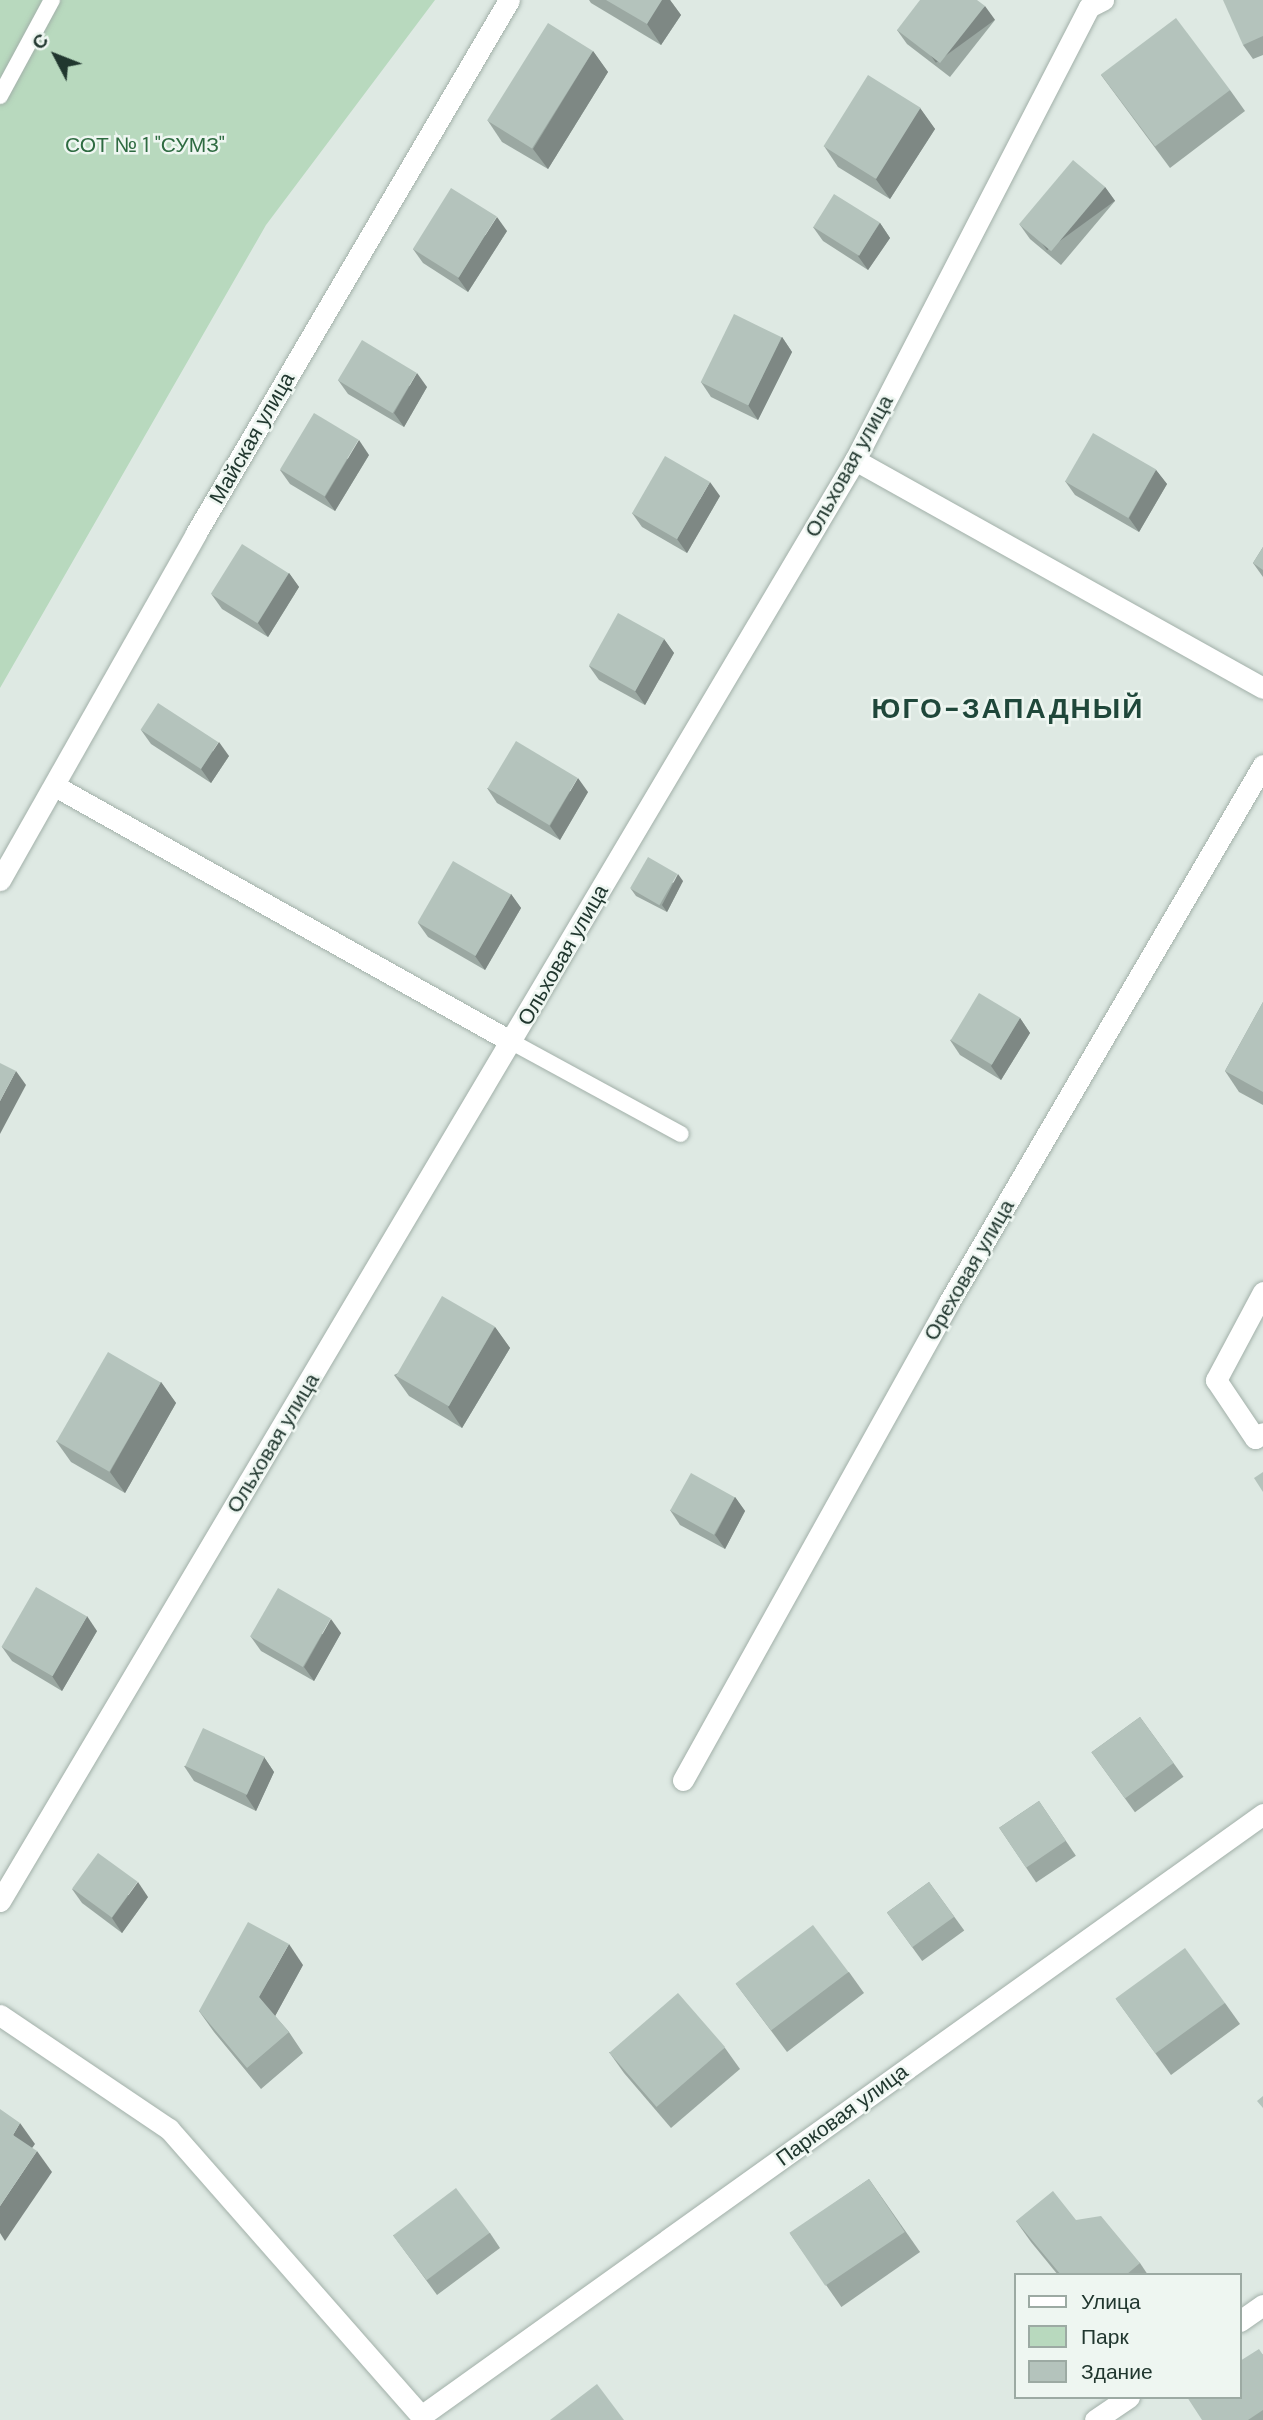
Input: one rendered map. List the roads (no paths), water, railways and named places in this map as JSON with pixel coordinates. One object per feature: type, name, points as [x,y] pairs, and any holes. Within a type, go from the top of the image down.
[{"type":"street","name":"Майская улица","points":[[0,880],[196,533],[509,0]]},
{"type":"street","name":"Ольховая улица","points":[[0,1901],[855,460],[1089,7],[1103,0]]},
{"type":"street","points":[[855,460],[1263,688]]},
{"type":"street","name":"Ореховая улица","points":[[683,1780],[949,1302],[1263,765]]},
{"type":"street","points":[[55,786],[512,1042]]},
{"type":"street","points":[[1263,1292],[1216,1380],[1255,1438],[1263,1433]]},
{"type":"street","name":"Парковая улица","points":[[421,2418],[1263,1814]]},
{"type":"street","points":[[0,2015],[169,2129],[421,2418]]},
{"type":"street","points":[[1242,2320],[1263,2305]]},
{"type":"street","points":[[1095,2420],[1126,2399]]},
{"type":"lane","points":[[0,96],[52,0]]},
{"type":"lane","points":[[512,1042],[681,1134]]},
{"type":"district","name":"ЮГО-ЗАПАДНЫЙ","points":[[1008,709]]},
{"type":"park label","name":"СОТ № 1 \"СУМЗ\"","points":[[145,145]]}]
